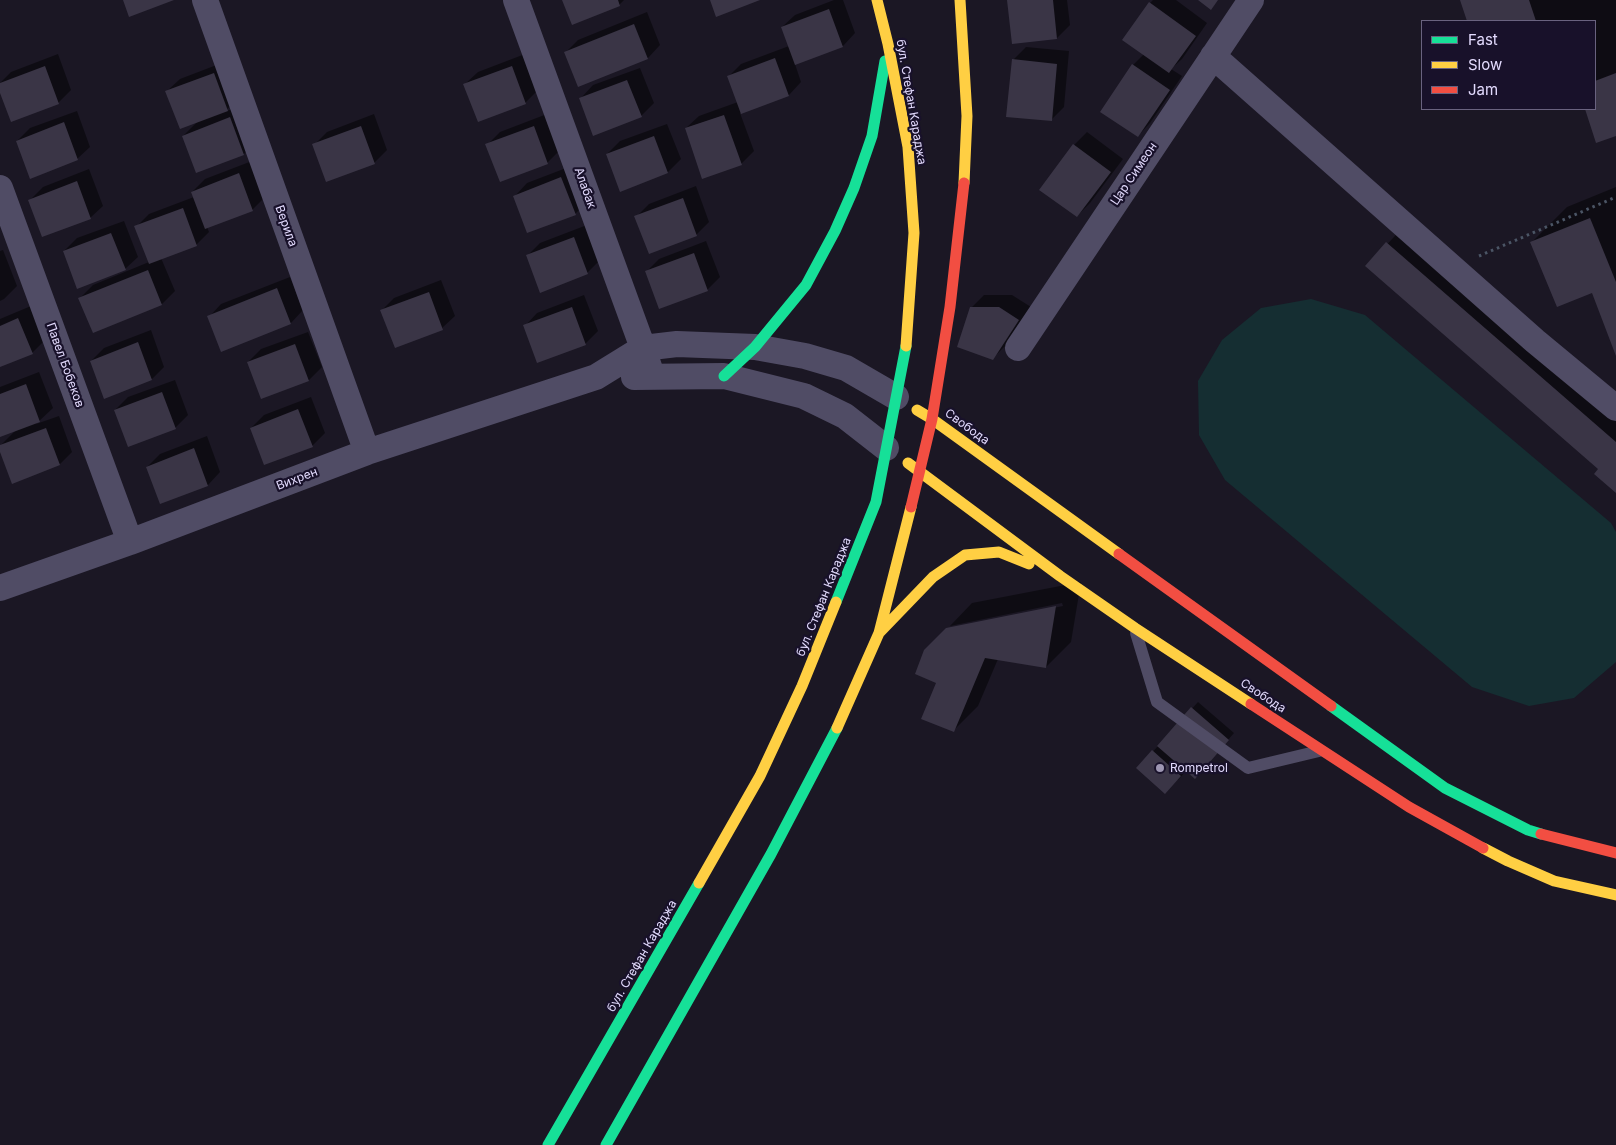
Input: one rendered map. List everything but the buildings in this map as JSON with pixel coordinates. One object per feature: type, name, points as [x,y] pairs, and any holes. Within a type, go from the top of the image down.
[{"type":"street","name":"Верила","points":[[205,0],[367,452]]},
{"type":"street","name":"Алабак","points":[[516,0],[652,376]]},
{"type":"street","name":"бул. Стефан Караджа","points":[[548,1145],[760,776],[802,686],[876,502],[886,448],[904,402],[914,233],[908,147],[888,44],[877,0]]},
{"type":"street","points":[[606,1145],[771,854],[838,726],[879,633],[932,419],[950,307],[964,193],[967,116],[960,0]]},
{"type":"street","name":"Цар Симеон","points":[[1018,348],[1251,0]]},
{"type":"street","points":[[724,376],[755,347],[806,285],[835,231],[854,188],[872,136],[888,44]]},
{"type":"street","points":[[1213,56],[1535,341],[1616,408]]},
{"type":"street","name":"Павел Бобеков","points":[[0,188],[130,542]]},
{"type":"street","points":[[596,377],[643,348],[677,344],[755,347],[805,356],[846,368],[904,402]]},
{"type":"street","points":[[596,377],[724,376],[804,396],[845,416],[886,448]]},
{"type":"street","name":"Вихрен","points":[[0,588],[130,542],[367,452],[596,377]]},
{"type":"street","name":"Свобода","points":[[904,402],[932,419],[1445,788],[1528,830],[1616,853]]},
{"type":"street","name":"Свобода","points":[[886,448],[1060,576],[1135,628],[1409,807],[1508,861],[1554,881],[1616,895]]},
{"type":"street","points":[[879,633],[933,577],[965,554],[998,552],[1060,576]]},
{"type":"lane","points":[[1135,628],[1157,702],[1248,768],[1320,750]]},
{"type":"path","points":[[1452,267],[1616,197]]},
{"type":"green space","points":[[1311,299],[1365,315],[1611,523],[1616,532],[1616,662],[1574,698],[1529,706],[1472,687],[1225,480],[1199,435],[1198,381],[1222,340],[1261,308]]},
{"type":"traffic: fast","points":[[724,376],[755,347],[806,285],[835,231],[854,188],[872,136],[885,61]]},
{"type":"traffic: fast","points":[[836,602],[876,502],[906,346]]},
{"type":"traffic: fast","points":[[1331,706],[1445,788],[1528,830],[1541,834]]},
{"type":"traffic: fast","points":[[606,1145],[771,854],[837,728]]},
{"type":"traffic: fast","points":[[548,1145],[699,883]]},
{"type":"traffic: slow","points":[[877,0],[888,44],[908,147],[914,233],[906,346]]},
{"type":"traffic: slow","points":[[960,0],[967,116],[964,183]]},
{"type":"traffic: slow","points":[[917,410],[1119,554]]},
{"type":"traffic: slow","points":[[908,463],[1060,576],[1251,704]]},
{"type":"traffic: slow","points":[[837,728],[879,633],[911,507]]},
{"type":"traffic: slow","points":[[880,632],[933,577],[965,555],[999,552],[1029,564]]},
{"type":"traffic: slow","points":[[699,883],[760,776],[802,686],[836,602]]},
{"type":"traffic: slow","points":[[1483,848],[1554,881],[1616,895]]},
{"type":"traffic: jam","points":[[911,507],[932,419],[950,307],[964,183]]},
{"type":"traffic: jam","points":[[1119,554],[1331,706]]},
{"type":"traffic: jam","points":[[1251,704],[1409,807],[1483,848]]},
{"type":"traffic: jam","points":[[1541,834],[1616,853]]},
{"type":"place","name":"Rompetrol","points":[[1160,768]]}]
